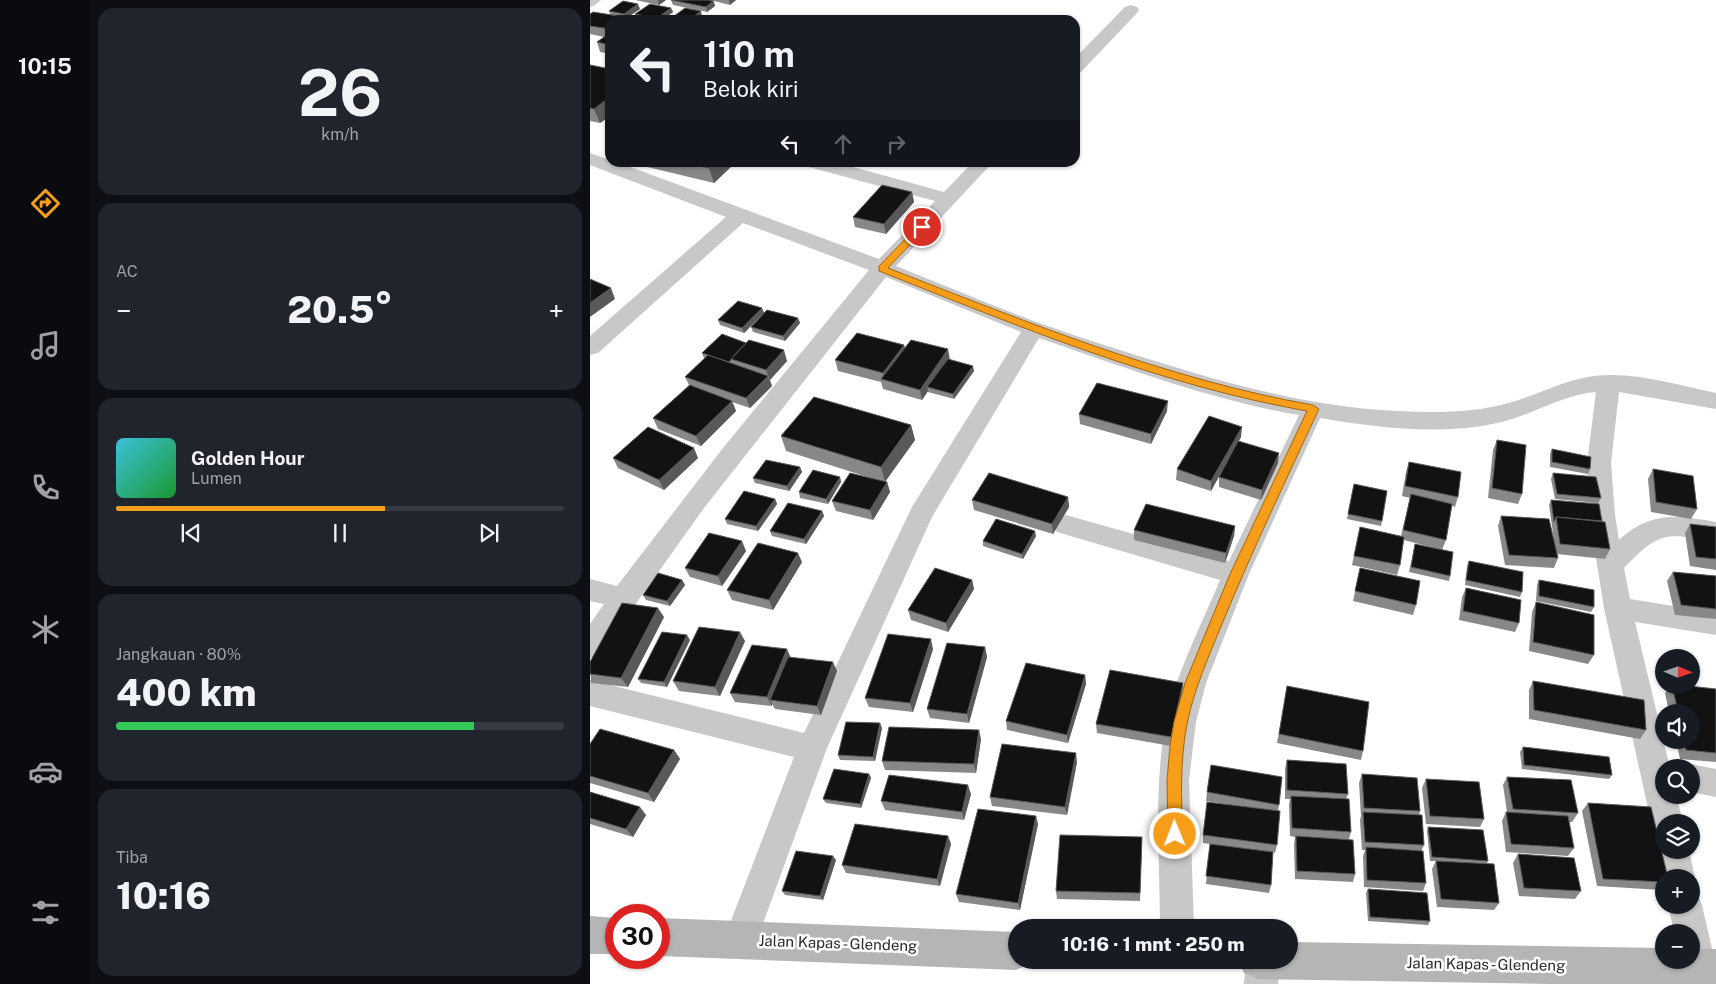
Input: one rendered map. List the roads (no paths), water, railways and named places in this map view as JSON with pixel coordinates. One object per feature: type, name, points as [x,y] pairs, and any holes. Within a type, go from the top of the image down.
[{"type":"main road","points":[[590,935],[605,936]]},
{"type":"main road","name":"Jalan Kapas - Glendeng","points":[[670,937],[1008,951]]},
{"type":"main road","name":"Jalan Kapas - Glendeng","points":[[1298,961],[1708,968]]},
{"type":"street","points":[[1080,63],[1131,10]]},
{"type":"street","points":[[590,159],[605,162]]},
{"type":"street","points":[[621,167],[1034,328],[1148,367],[1262,400],[1313,409],[1391,418],[1450,420],[1491,417],[1520,409],[1567,389],[1596,383],[1609,383],[1716,400]]},
{"type":"street","points":[[831,167],[949,199]]},
{"type":"street","points":[[590,646],[622,598],[738,444],[882,268],[979,167]]},
{"type":"street","points":[[590,348],[740,215]]},
{"type":"street","points":[[742,939],[812,748],[921,514],[1034,328]]},
{"type":"street","points":[[1609,383],[1599,463],[1602,515],[1618,608],[1656,759]]},
{"type":"street","points":[[1177,919],[1174,780],[1178,738],[1192,683],[1236,574],[1313,409]]},
{"type":"street","points":[[1066,525],[1236,574]]},
{"type":"street","points":[[1610,566],[1634,540],[1651,529],[1677,526],[1716,532]]},
{"type":"street","points":[[590,590],[622,598]]},
{"type":"street","points":[[1618,608],[1716,624]]},
{"type":"street","points":[[590,693],[812,748]]},
{"type":"street","points":[[1700,779],[1716,782]]},
{"type":"street","points":[[1688,914],[1708,968]]},
{"type":"street","points":[[1261,984],[1262,969]]}]
